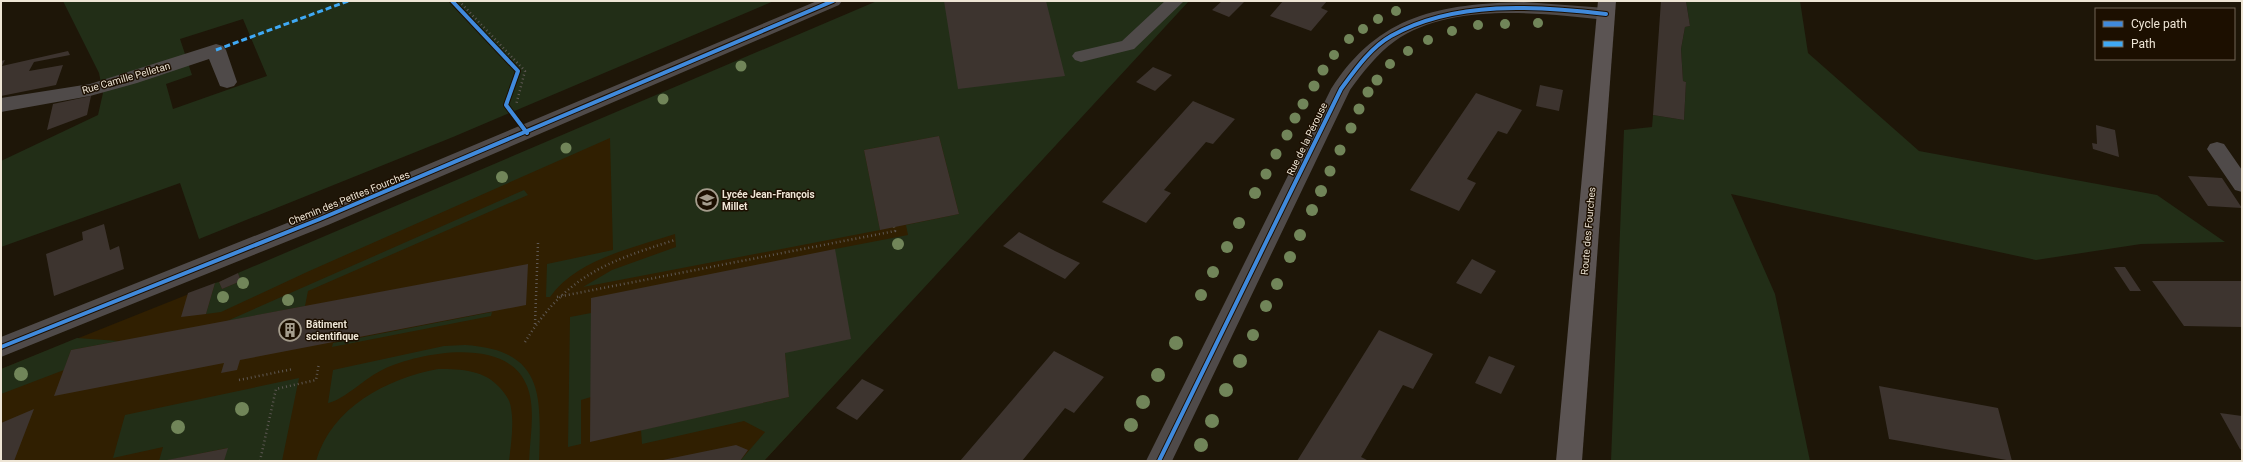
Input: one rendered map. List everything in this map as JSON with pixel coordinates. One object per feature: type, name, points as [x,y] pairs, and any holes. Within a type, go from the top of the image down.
[{"type":"main road","name":"Route des Fourches","points":[[1569,461],[1606,8]]},
{"type":"street","name":"Chemin des Petites Fourches","points":[[1,346],[320,219],[833,1]]},
{"type":"street","name":"Rue de la Pérouse","points":[[1159,461],[1341,89],[1359,65],[1375,48],[1391,35],[1409,26],[1457,11],[1519,6],[1606,8]]},
{"type":"street","name":"Rue Camille Pelletan","points":[[1,105],[90,90],[130,79],[216,50],[227,82]]},
{"type":"lane","points":[[1081,56],[1128,45],[1175,1]]},
{"type":"lane","points":[[2217,149],[2242,185]]},
{"type":"path","points":[[452,1],[518,71]]},
{"type":"path","points":[[459,1],[525,71],[516,103],[520,109]]},
{"type":"path","points":[[557,297],[895,231],[894,227]]},
{"type":"path","points":[[525,342],[535,324],[557,297],[584,276],[602,267],[676,240]]},
{"type":"path","points":[[535,324],[538,243]]},
{"type":"path","points":[[260,461],[276,389],[316,380],[319,363]]},
{"type":"path","points":[[239,380],[293,368]]},
{"type":"shaded area","name":"Lycée Jean-François Millet","points":[[799,35],[1047,153],[764,461],[1,461],[1,369],[219,282]]},
{"type":"green space","points":[[63,1],[774,1],[453,137],[199,239],[180,183],[1,247],[1,161],[98,115],[103,93],[99,73]],"holes":[[[243,19],[267,76],[173,109],[166,84],[192,75],[180,39]]]},
{"type":"green space","points":[[877,1],[1189,1],[764,461],[740,461],[765,432],[744,421],[642,444],[641,430],[789,397],[785,353],[835,249],[908,235],[906,225],[959,214],[939,136],[864,150],[880,230],[583,287],[612,270],[676,247],[675,234],[607,256],[590,264],[561,284],[550,297],[546,297],[547,264],[613,250],[610,138],[307,272],[221,312],[206,314],[215,283],[219,282],[222,289],[241,281],[238,273]]},
{"type":"green space","points":[[1686,1],[1800,1],[1808,53],[1919,151],[2157,195],[2225,242],[2141,244],[2036,260],[1731,194],[1775,294],[1810,461],[1611,461],[1624,130],[1652,127],[1653,115],[1684,120],[1686,82],[1683,81],[1681,49],[1685,27],[1690,26]]},
{"type":"green space","points":[[524,190],[528,195],[308,291],[305,306],[227,321]]},
{"type":"green space","points":[[492,312],[491,316],[332,347],[333,343]]},
{"type":"green space","points":[[591,313],[591,397],[581,400],[581,444],[568,447],[570,317]]},
{"type":"green space","points":[[77,338],[119,341],[71,350],[64,370],[1,394],[1,369]]},
{"type":"green space","points":[[465,345],[491,349],[511,356],[524,367],[533,380],[538,397],[540,416],[539,461],[529,461],[532,413],[530,395],[527,386],[517,370],[502,360],[483,354],[462,352],[440,354],[419,357],[400,363],[384,369],[341,398],[328,403],[333,370],[444,346]]},
{"type":"green space","points":[[438,369],[456,369],[480,374],[495,383],[505,393],[510,402],[512,414],[512,434],[509,461],[316,461],[324,442],[334,425],[364,398],[399,380]]},
{"type":"green space","points":[[299,378],[282,461],[224,461],[227,448],[164,461],[159,461],[163,447],[113,458],[125,415]]},
{"type":"building","points":[[944,1],[1046,1],[1065,76],[958,89]]},
{"type":"building","points":[[1222,1],[1244,2],[1229,17],[1212,10]]},
{"type":"building","points":[[1283,1],[1327,1],[1321,8],[1328,11],[1311,31],[1270,16]]},
{"type":"building","points":[[1661,1],[1686,1],[1690,26],[1685,27],[1681,49],[1683,81],[1686,82],[1684,120],[1653,115]]},
{"type":"building","points":[[68,51],[70,55],[34,62],[29,71],[63,65],[56,85],[1,96],[1,61],[5,60],[2,66]]},
{"type":"building","points":[[1153,67],[1172,75],[1155,91],[1136,82]]},
{"type":"building","points":[[1540,85],[1563,90],[1559,111],[1536,106]]},
{"type":"building","points":[[1476,93],[1522,110],[1507,134],[1498,131],[1467,179],[1476,183],[1459,211],[1410,190]]},
{"type":"building","points":[[91,96],[87,115],[47,130],[53,104]]},
{"type":"building","points":[[1193,101],[1235,119],[1213,144],[1206,142],[1164,190],[1171,193],[1146,223],[1102,202]]},
{"type":"building","points":[[2096,125],[2115,130],[2119,157],[2093,149],[2092,143],[2097,144]]},
{"type":"building","points":[[939,136],[959,214],[880,230],[864,150]]},
{"type":"building","points":[[2188,176],[2222,178],[2242,208],[2208,206]]},
{"type":"building","points":[[104,224],[110,250],[119,246],[124,269],[54,296],[46,254],[83,240],[82,232]]},
{"type":"building","points":[[1019,232],[1080,263],[1065,279],[1003,246]]},
{"type":"building","points":[[835,249],[851,339],[785,353],[789,397],[590,442],[591,298]]},
{"type":"building","points":[[1472,259],[1496,271],[1481,294],[1456,283]]},
{"type":"building","name":"Bâtiment scientifique","points":[[528,264],[526,305],[240,360],[237,370],[221,373],[224,363],[54,396],[71,350]]},
{"type":"building","points":[[2114,267],[2125,267],[2141,291],[2130,291]]},
{"type":"building","points":[[238,273],[241,281],[222,289],[219,282]]},
{"type":"building","points":[[2152,281],[2242,281],[2242,327],[2184,326]]},
{"type":"building","points":[[215,283],[206,314],[181,317],[188,293]]},
{"type":"building","points":[[1379,330],[1433,354],[1413,389],[1403,385],[1361,457],[1369,461],[1297,461]]},
{"type":"building","points":[[1054,351],[1104,377],[1074,413],[1065,408],[1022,461],[960,461]]},
{"type":"building","points":[[1489,356],[1515,366],[1501,394],[1475,383]]},
{"type":"building","points":[[862,379],[884,390],[857,420],[836,408]]},
{"type":"building","points":[[1879,386],[1998,408],[2012,461],[1889,439]]},
{"type":"building","points":[[34,409],[14,461],[1,461],[1,423]]},
{"type":"building","points":[[2220,413],[2242,416],[2242,450],[2240,449]]},
{"type":"building","points":[[736,445],[748,450],[740,461],[658,461]]},
{"type":"building","points":[[228,448],[224,461],[167,461],[167,460]]},
{"type":"marked path","points":[[216,50],[348,1]]},
{"type":"cycle path","points":[[452,1],[518,71],[506,105],[527,133]]},
{"type":"cycle path","points":[[1,347],[320,219],[833,1]]},
{"type":"cycle path","points":[[1159,461],[1341,89],[1357,67],[1369,54],[1390,36],[1414,24],[1440,16],[1467,11],[1495,8],[1524,8],[1606,14]]},
{"type":"place","name":"Lycée Jean-François Millet","points":[[707,200]]},
{"type":"place","name":"Bâtiment scientifique","points":[[290,330]]}]
